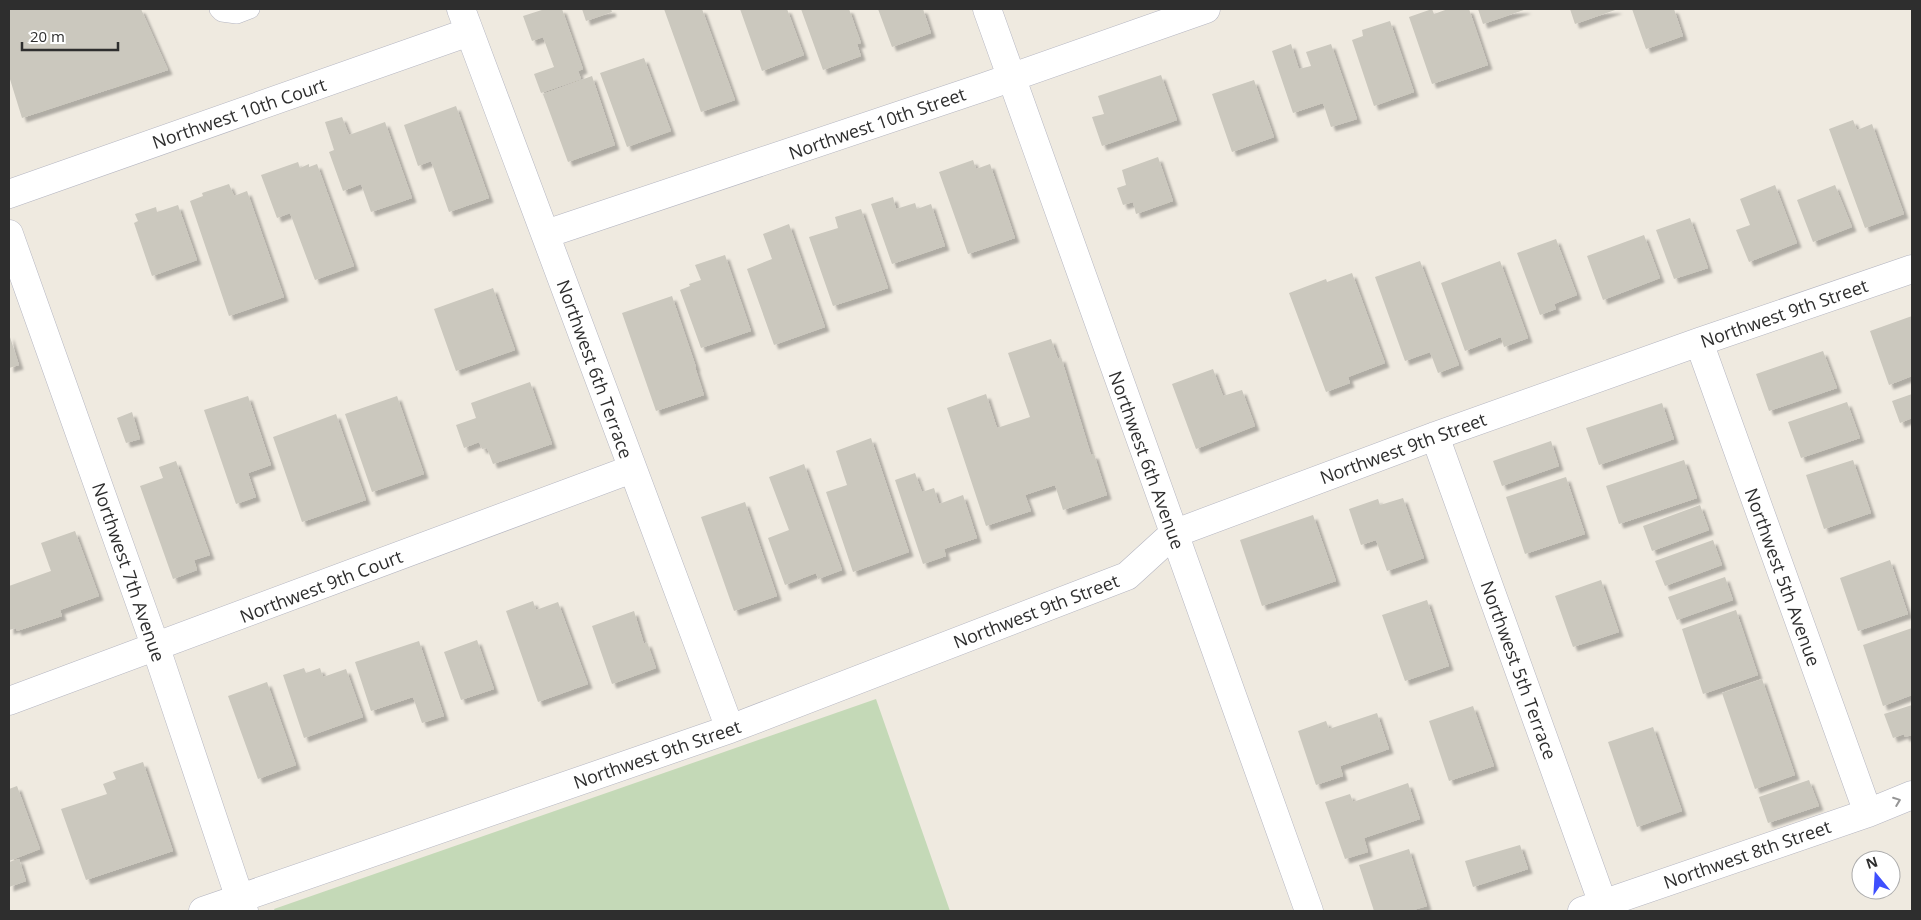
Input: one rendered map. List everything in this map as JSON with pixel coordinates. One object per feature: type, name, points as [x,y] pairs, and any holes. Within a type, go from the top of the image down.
[{"type":"street","name":"Northwest 6th Avenue","points":[[987,9],[1309,911]]},
{"type":"street","name":"Northwest 10th Street","points":[[546,234],[1011,78],[1206,9]]},
{"type":"street","name":"Northwest 10th Court","points":[[9,194],[465,20]]},
{"type":"street","name":"Northwest 6th Terrace","points":[[465,20],[730,729]]},
{"type":"street","name":"Northwest 7th Avenue","points":[[9,234],[156,648],[242,905]]},
{"type":"street","name":"Northwest 9th Street","points":[[203,911],[242,905],[730,729],[1127,576],[1173,534],[1435,436],[1699,342],[1912,270]]},
{"type":"street","name":"Northwest 5th Avenue","points":[[1699,342],[1868,813]]},
{"type":"street","name":"Northwest 5th Terrace","points":[[1435,436],[1593,908]]},
{"type":"street","name":"Northwest 9th Court","points":[[9,701],[156,648],[632,469]]},
{"type":"street","name":"Northwest 8th Street","points":[[1593,908],[1912,796]]},
{"type":"lane","points":[[219,9],[222,12],[237,14],[250,9]]},
{"type":"green space","points":[[876,699],[950,911],[275,911],[274,909]]},
{"type":"building","points":[[9,9],[141,9],[168,70],[22,118],[9,76]]},
{"type":"building","points":[[545,9],[562,9],[583,69],[578,71],[581,79],[541,93],[534,74],[554,67],[543,37],[532,41],[523,16]]},
{"type":"building","points":[[582,9],[611,9],[612,12],[586,21]]},
{"type":"building","points":[[664,9],[702,9],[735,100],[701,112]]},
{"type":"building","points":[[740,9],[787,9],[804,55],[762,71]]},
{"type":"building","points":[[801,9],[849,9],[861,43],[857,44],[861,56],[823,70]]},
{"type":"building","points":[[878,9],[923,9],[931,33],[892,47]]},
{"type":"building","points":[[1432,9],[1434,14],[1448,9],[1469,9],[1488,65],[1432,84],[1409,17]]},
{"type":"building","points":[[1478,9],[1527,9],[1483,24]]},
{"type":"building","points":[[1570,9],[1618,9],[1575,24]]},
{"type":"building","points":[[1632,9],[1674,9],[1683,36],[1646,49]]},
{"type":"building","points":[[1390,21],[1414,92],[1374,106],[1352,40],[1363,36],[1362,30]]},
{"type":"building","points":[[1291,44],[1299,69],[1311,66],[1306,52],[1331,44],[1357,119],[1331,127],[1323,103],[1293,113],[1272,51]]},
{"type":"building","points":[[644,58],[671,131],[627,147],[600,73]]},
{"type":"building","points":[[1161,75],[1177,120],[1102,146],[1092,117],[1104,114],[1098,96]]},
{"type":"building","points":[[592,76],[615,145],[568,162],[543,94]]},
{"type":"building","points":[[1254,80],[1274,137],[1232,152],[1212,94]]},
{"type":"building","points":[[456,106],[489,198],[449,212],[431,161],[418,166],[404,125]]},
{"type":"building","points":[[342,117],[349,135],[385,122],[412,198],[371,212],[361,184],[343,191],[329,152],[334,150],[325,122]]},
{"type":"building","points":[[1853,120],[1857,130],[1872,124],[1904,214],[1865,228],[1829,129]]},
{"type":"building","points":[[1158,157],[1173,201],[1136,214],[1133,202],[1123,205],[1117,188],[1126,185],[1122,170]]},
{"type":"building","points":[[973,160],[976,169],[990,164],[1015,238],[968,254],[939,172]]},
{"type":"building","points":[[298,162],[300,168],[309,164],[309,167],[317,164],[354,266],[315,280],[290,213],[277,218],[261,175]]},
{"type":"building","points":[[229,184],[234,196],[247,191],[284,297],[229,316],[190,201],[203,196],[202,193]]},
{"type":"building","points":[[1775,185],[1797,243],[1749,262],[1736,230],[1750,225],[1740,199]]},
{"type":"building","points":[[1835,185],[1852,227],[1813,242],[1797,200]]},
{"type":"building","points":[[893,197],[896,209],[915,203],[917,209],[931,204],[945,246],[892,264],[871,204]]},
{"type":"building","points":[[178,205],[197,260],[152,276],[134,223],[138,221],[135,214],[156,207],[157,212]]},
{"type":"building","points":[[861,209],[888,288],[833,306],[809,237],[838,228],[835,217]]},
{"type":"building","points":[[1690,218],[1708,268],[1674,279],[1656,230]]},
{"type":"building","points":[[789,224],[825,327],[774,345],[747,269],[772,259],[763,234]]},
{"type":"building","points":[[1644,235],[1660,278],[1603,300],[1587,256]]},
{"type":"building","points":[[1556,239],[1577,295],[1554,304],[1556,309],[1540,315],[1517,253]]},
{"type":"building","points":[[725,255],[751,331],[701,348],[680,290],[690,286],[689,284],[701,280],[695,265]]},
{"type":"building","points":[[1420,261],[1459,365],[1438,373],[1430,352],[1405,361],[1375,277]]},
{"type":"building","points":[[1500,261],[1528,338],[1504,347],[1501,337],[1465,351],[1441,283]]},
{"type":"building","points":[[1352,273],[1385,363],[1348,377],[1350,383],[1326,392],[1289,293],[1326,279],[1327,282]]},
{"type":"building","points":[[493,288],[515,350],[456,371],[434,309]]},
{"type":"building","points":[[672,296],[704,395],[656,411],[622,313]]},
{"type":"building","points":[[1912,316],[1912,376],[1889,385],[1870,331]]},
{"type":"building","points":[[9,334],[19,365],[9,368]]},
{"type":"building","points":[[1051,339],[1058,359],[1061,357],[1091,455],[1094,454],[1107,495],[1063,510],[1055,485],[1025,495],[1031,511],[986,526],[947,408],[986,394],[997,428],[1030,417],[1008,353]]},
{"type":"building","points":[[1823,351],[1837,388],[1769,411],[1756,374]]},
{"type":"building","points":[[1213,369],[1223,396],[1242,390],[1255,426],[1196,449],[1172,384]]},
{"type":"building","points":[[530,382],[552,444],[493,464],[487,448],[482,449],[479,442],[464,448],[456,425],[476,418],[471,403]]},
{"type":"building","points":[[1912,394],[1912,418],[1900,423],[1892,401]]},
{"type":"building","points":[[248,396],[271,465],[248,473],[256,497],[236,504],[204,410]]},
{"type":"building","points":[[397,396],[424,474],[372,492],[345,414]]},
{"type":"building","points":[[1847,402],[1860,438],[1801,458],[1788,422]]},
{"type":"building","points":[[1662,403],[1674,439],[1599,465],[1586,428]]},
{"type":"building","points":[[132,412],[140,439],[126,443],[117,418]]},
{"type":"building","points":[[336,414],[366,500],[302,522],[273,437]]},
{"type":"building","points":[[871,438],[909,552],[853,572],[826,492],[847,485],[836,451]]},
{"type":"building","points":[[1551,441],[1559,466],[1502,486],[1493,461]]},
{"type":"building","points":[[1684,460],[1697,498],[1619,524],[1606,486]]},
{"type":"building","points":[[1853,460],[1871,513],[1824,529],[1806,475]]},
{"type":"building","points":[[176,461],[210,555],[194,560],[197,570],[173,579],[140,486],[163,478],[159,467]]},
{"type":"building","points":[[804,464],[842,570],[818,579],[816,573],[785,585],[768,538],[789,530],[769,477]]},
{"type":"building","points":[[915,473],[922,492],[934,488],[939,504],[963,495],[977,538],[944,549],[946,556],[923,564],[895,480]]},
{"type":"building","points":[[1566,477],[1585,534],[1525,554],[1506,497]]},
{"type":"building","points":[[1403,498],[1424,558],[1387,571],[1376,540],[1361,545],[1349,509],[1378,499],[1380,505]]},
{"type":"building","points":[[745,502],[777,596],[734,611],[701,517]]},
{"type":"building","points":[[1700,505],[1709,530],[1652,551],[1643,526]]},
{"type":"building","points":[[1313,515],[1336,581],[1262,606],[1240,540]]},
{"type":"building","points":[[75,531],[99,596],[60,610],[62,616],[17,631],[16,628],[9,630],[9,586],[51,571],[41,543]]},
{"type":"building","points":[[1713,540],[1722,565],[1665,586],[1655,561]]},
{"type":"building","points":[[1890,560],[1908,614],[1858,631],[1840,578]]},
{"type":"building","points":[[1725,577],[1733,600],[1677,620],[1668,597]]},
{"type":"building","points":[[1601,580],[1619,632],[1573,647],[1555,596]]},
{"type":"building","points":[[1427,600],[1449,666],[1405,681],[1382,615]]},
{"type":"building","points":[[533,601],[536,610],[558,602],[588,684],[538,702],[506,611]]},
{"type":"building","points":[[1736,610],[1758,675],[1703,694],[1682,629]]},
{"type":"building","points":[[634,611],[644,644],[647,642],[656,668],[612,684],[592,626]]},
{"type":"building","points":[[1912,628],[1912,695],[1883,706],[1863,645]]},
{"type":"building","points":[[477,640],[494,689],[461,700],[444,652]]},
{"type":"building","points":[[419,641],[444,716],[422,723],[413,697],[371,711],[355,662]]},
{"type":"building","points":[[304,668],[306,673],[320,668],[323,677],[346,669],[363,717],[304,738],[283,675]]},
{"type":"building","points":[[1762,679],[1795,775],[1755,789],[1722,693]]},
{"type":"building","points":[[267,682],[296,765],[258,779],[228,696]]},
{"type":"building","points":[[1912,705],[1912,735],[1905,737],[1904,734],[1893,738],[1884,714]]},
{"type":"building","points":[[1473,706],[1494,766],[1449,781],[1429,721]]},
{"type":"building","points":[[1377,713],[1389,749],[1340,766],[1343,776],[1316,785],[1298,731],[1326,721],[1329,729]]},
{"type":"building","points":[[1653,727],[1682,811],[1637,827],[1608,742]]},
{"type":"building","points":[[143,762],[173,851],[86,880],[61,809],[107,794],[103,784],[116,779],[113,772]]},
{"type":"building","points":[[1809,780],[1819,806],[1768,823],[1759,797]]},
{"type":"building","points":[[1408,783],[1420,819],[1364,838],[1368,852],[1345,859],[1325,802],[1350,794],[1353,802]]},
{"type":"building","points":[[17,786],[40,849],[9,861],[9,789]]},
{"type":"building","points":[[1520,845],[1528,869],[1473,887],[1465,861]]},
{"type":"building","points":[[1409,849],[1427,906],[1410,911],[1374,911],[1359,865]]},
{"type":"building","points":[[19,859],[26,881],[9,887],[9,862]]}]
